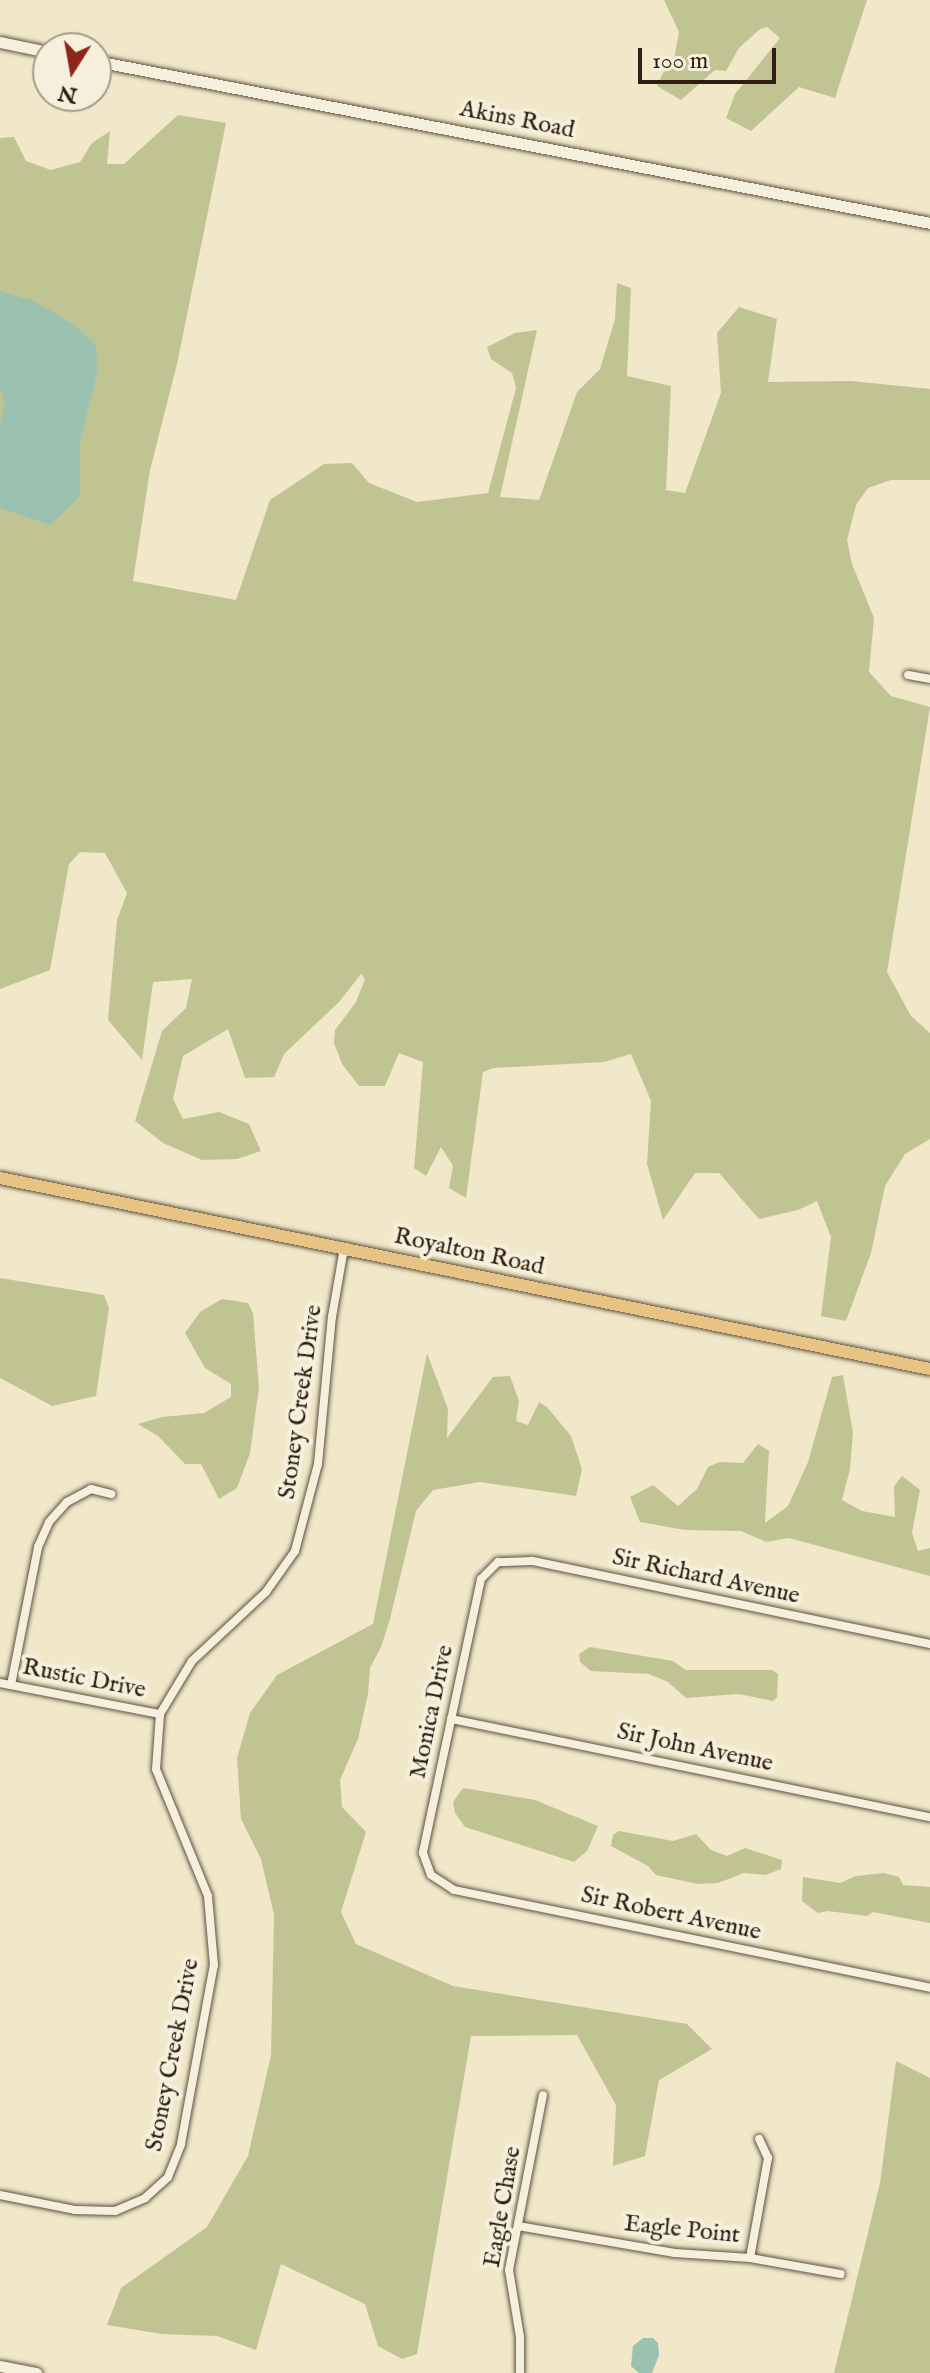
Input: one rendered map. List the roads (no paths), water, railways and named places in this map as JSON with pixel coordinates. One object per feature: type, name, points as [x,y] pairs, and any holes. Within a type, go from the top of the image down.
[{"type":"main road","name":"Royalton Road","points":[[0,1178],[930,1369]]},
{"type":"street","points":[[0,42],[32,49]]},
{"type":"street","name":"Akins Road","points":[[112,64],[930,223]]},
{"type":"street","points":[[908,675],[930,679]]},
{"type":"street","name":"Stoney Creek Drive","points":[[0,2195],[75,2210],[115,2211],[145,2198],[168,2177],[181,2144],[214,1965],[208,1896],[156,1769],[160,1714],[192,1661],[266,1592],[295,1551],[318,1464],[332,1317],[344,1248]]},
{"type":"street","points":[[11,1685],[38,1547],[49,1522],[67,1502],[91,1489],[111,1494]]},
{"type":"street","name":"Sir Richard Avenue","points":[[481,1579],[498,1562],[532,1561],[930,1644]]},
{"type":"street","name":"Monica Drive","points":[[423,1853],[481,1579]]},
{"type":"street","name":"Rustic Drive","points":[[0,1683],[160,1714]]},
{"type":"street","name":"Sir John Avenue","points":[[451,1719],[930,1817]]},
{"type":"street","name":"Sir Robert Avenue","points":[[423,1853],[431,1875],[454,1890],[930,1988]]},
{"type":"street","name":"Eagle Chase","points":[[520,2373],[520,2337],[509,2270],[543,2095]]},
{"type":"street","points":[[750,2258],[768,2158],[759,2139]]},
{"type":"street","name":"Eagle Point","points":[[518,2226],[675,2253],[750,2258],[841,2274]]},
{"type":"street","points":[[0,2366],[36,2373]]}]
